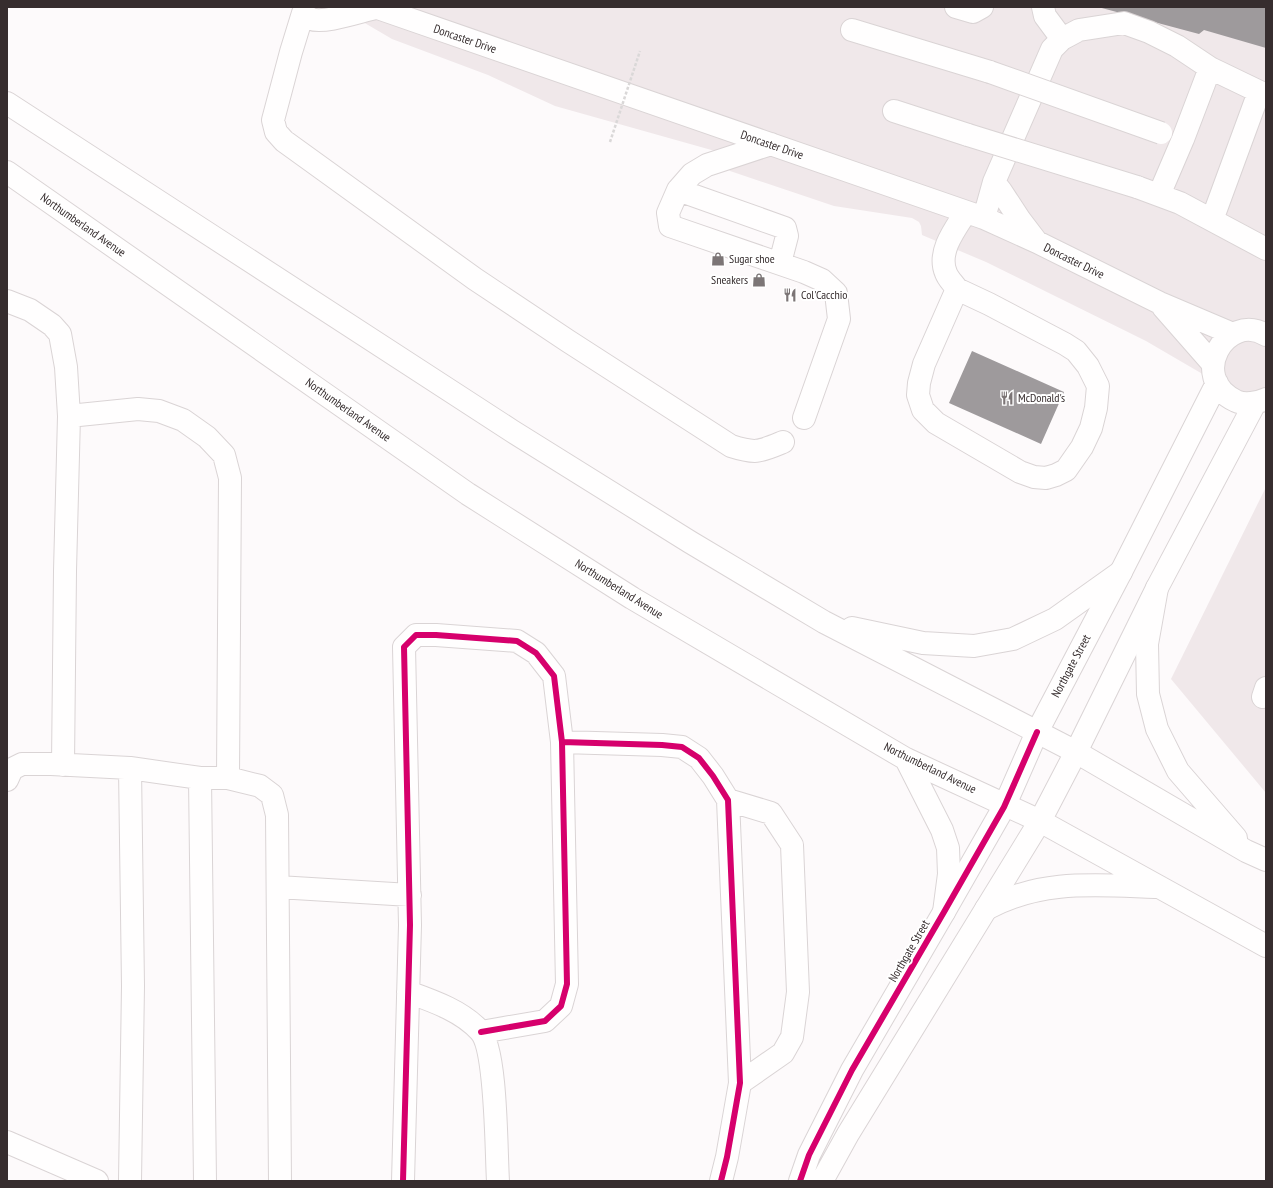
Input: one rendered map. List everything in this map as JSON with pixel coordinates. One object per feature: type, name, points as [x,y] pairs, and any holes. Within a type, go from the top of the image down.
[{"type":"street","points":[[303,10],[310,19],[318,20],[337,17],[375,7]]},
{"type":"street","name":"Doncaster Drive","points":[[375,7],[975,215],[1037,242],[1160,303],[1233,334]]},
{"type":"street","points":[[956,7],[973,12],[982,7]]},
{"type":"street","points":[[1043,7],[1045,16],[1062,38]]},
{"type":"street","points":[[303,10],[273,120],[276,132],[284,141],[475,279],[731,446],[748,452],[763,450],[783,442]]},
{"type":"street","points":[[957,289],[924,364],[919,383],[918,395],[923,410],[936,423],[1020,472],[1034,477],[1046,478],[1066,470],[1082,447],[1091,428],[1096,408],[1098,386],[1088,366],[1076,351],[1065,344],[957,289],[946,273],[944,256],[948,240],[975,215],[994,182],[1052,49],[1062,38],[1079,30],[1124,23],[1149,32],[1177,46],[1210,68],[1262,94],[1212,220]]},
{"type":"street","points":[[852,30],[990,72],[1161,133],[1183,139]]},
{"type":"street","points":[[1159,195],[1183,139],[1210,68]]},
{"type":"street","points":[[7,103],[519,435],[690,542],[824,622],[1076,752],[1246,851],[1266,860]]},
{"type":"street","points":[[894,111],[1159,195],[1180,203],[1265,245]]},
{"type":"street","points":[[771,144],[707,165],[692,174],[678,190],[668,213],[670,226],[780,263],[822,280],[836,293],[839,319],[804,418]]},
{"type":"street","name":"Northumberland Avenue","points":[[7,172],[468,494],[632,598],[906,759],[1040,821],[1266,946]]},
{"type":"street","points":[[994,182],[1037,242]]},
{"type":"street","points":[[678,190],[785,228],[787,236],[780,263]]},
{"type":"street","points":[[7,301],[30,310],[52,325],[60,334],[66,367],[69,416],[65,571],[63,765]]},
{"type":"street","name":"Doncaster Drive","points":[[1160,303],[1215,373]]},
{"type":"street","points":[[1233,334],[1252,331],[1266,335]]},
{"type":"street","name":"Northgate Street","points":[[800,1181],[812,1149],[852,1070],[1005,804],[1037,732],[1121,572],[1215,373],[1215,353],[1222,343],[1233,334]]},
{"type":"street","points":[[1215,373],[1219,388],[1228,397],[1240,402],[1263,401]]},
{"type":"street","points":[[822,1181],[848,1134],[1040,821],[1076,752],[1157,588],[1263,401]]},
{"type":"street","points":[[69,416],[138,409],[159,411],[183,420],[207,437],[224,455],[230,478],[228,778]]},
{"type":"street","points":[[824,622],[923,643],[974,646],[1013,639],[1055,619],[1121,572]]},
{"type":"street","points":[[1157,588],[1147,644],[1148,694],[1157,729],[1178,771],[1246,851]]},
{"type":"street","points":[[403,1181],[410,895],[404,647],[416,635],[517,640],[536,653],[554,676],[562,742],[567,984],[561,1006],[545,1021],[481,1032]]},
{"type":"street","points":[[562,742],[682,747],[699,758],[713,776],[728,800],[740,1083],[727,1157],[721,1181]]},
{"type":"street","points":[[906,759],[942,830],[948,848],[949,874],[944,912]]},
{"type":"street","points":[[7,780],[12,769],[22,764],[130,768],[200,778],[228,778],[260,786],[272,795],[277,815],[280,1181]]},
{"type":"street","points":[[130,768],[133,986],[130,1181]]},
{"type":"street","points":[[200,778],[205,1181]]},
{"type":"street","points":[[728,800],[771,814],[792,845],[798,992],[792,1037],[783,1053],[740,1083]]},
{"type":"street","points":[[986,908],[1004,899],[1022,893],[1052,887],[1087,884],[1161,887]]},
{"type":"street","points":[[278,887],[410,895]]},
{"type":"street","points":[[408,992],[444,1005],[472,1023],[481,1032],[486,1043],[492,1073],[498,1181]]},
{"type":"street","points":[[7,1142],[97,1181]]},
{"type":"path","points":[[610,142],[640,51]]},
{"type":"shaded area","points":[[348,7],[1266,7],[1266,411],[1146,341],[986,262],[922,235],[919,222],[912,218],[834,206],[730,171],[715,151],[555,106],[488,75],[392,39],[363,22]]},
{"type":"shaded area","points":[[1266,487],[1266,793],[1171,679]]},
{"type":"building","points":[[1098,7],[1266,7],[1266,48],[1204,30],[1199,34]]},
{"type":"building","name":"McDonald's","points":[[972,351],[1064,392],[1041,444],[949,403]]},
{"type":"cycle path","points":[[403,1181],[410,925],[404,647],[416,635],[517,641],[536,653],[554,676],[562,742],[567,984],[561,1006],[545,1021],[481,1032]]},
{"type":"cycle path","points":[[800,1181],[809,1155],[852,1070],[1004,807],[1037,732]]},
{"type":"cycle path","points":[[562,742],[682,747],[699,758],[713,776],[728,800],[740,1083],[727,1157],[721,1181]]},
{"type":"place","name":"Sugar shoe","points":[[718,259]]},
{"type":"place","name":"Sneakers","points":[[759,280]]},
{"type":"place","name":"Col'Cacchio","points":[[790,295]]},
{"type":"place","name":"McDonald's","points":[[1007,398]]}]
